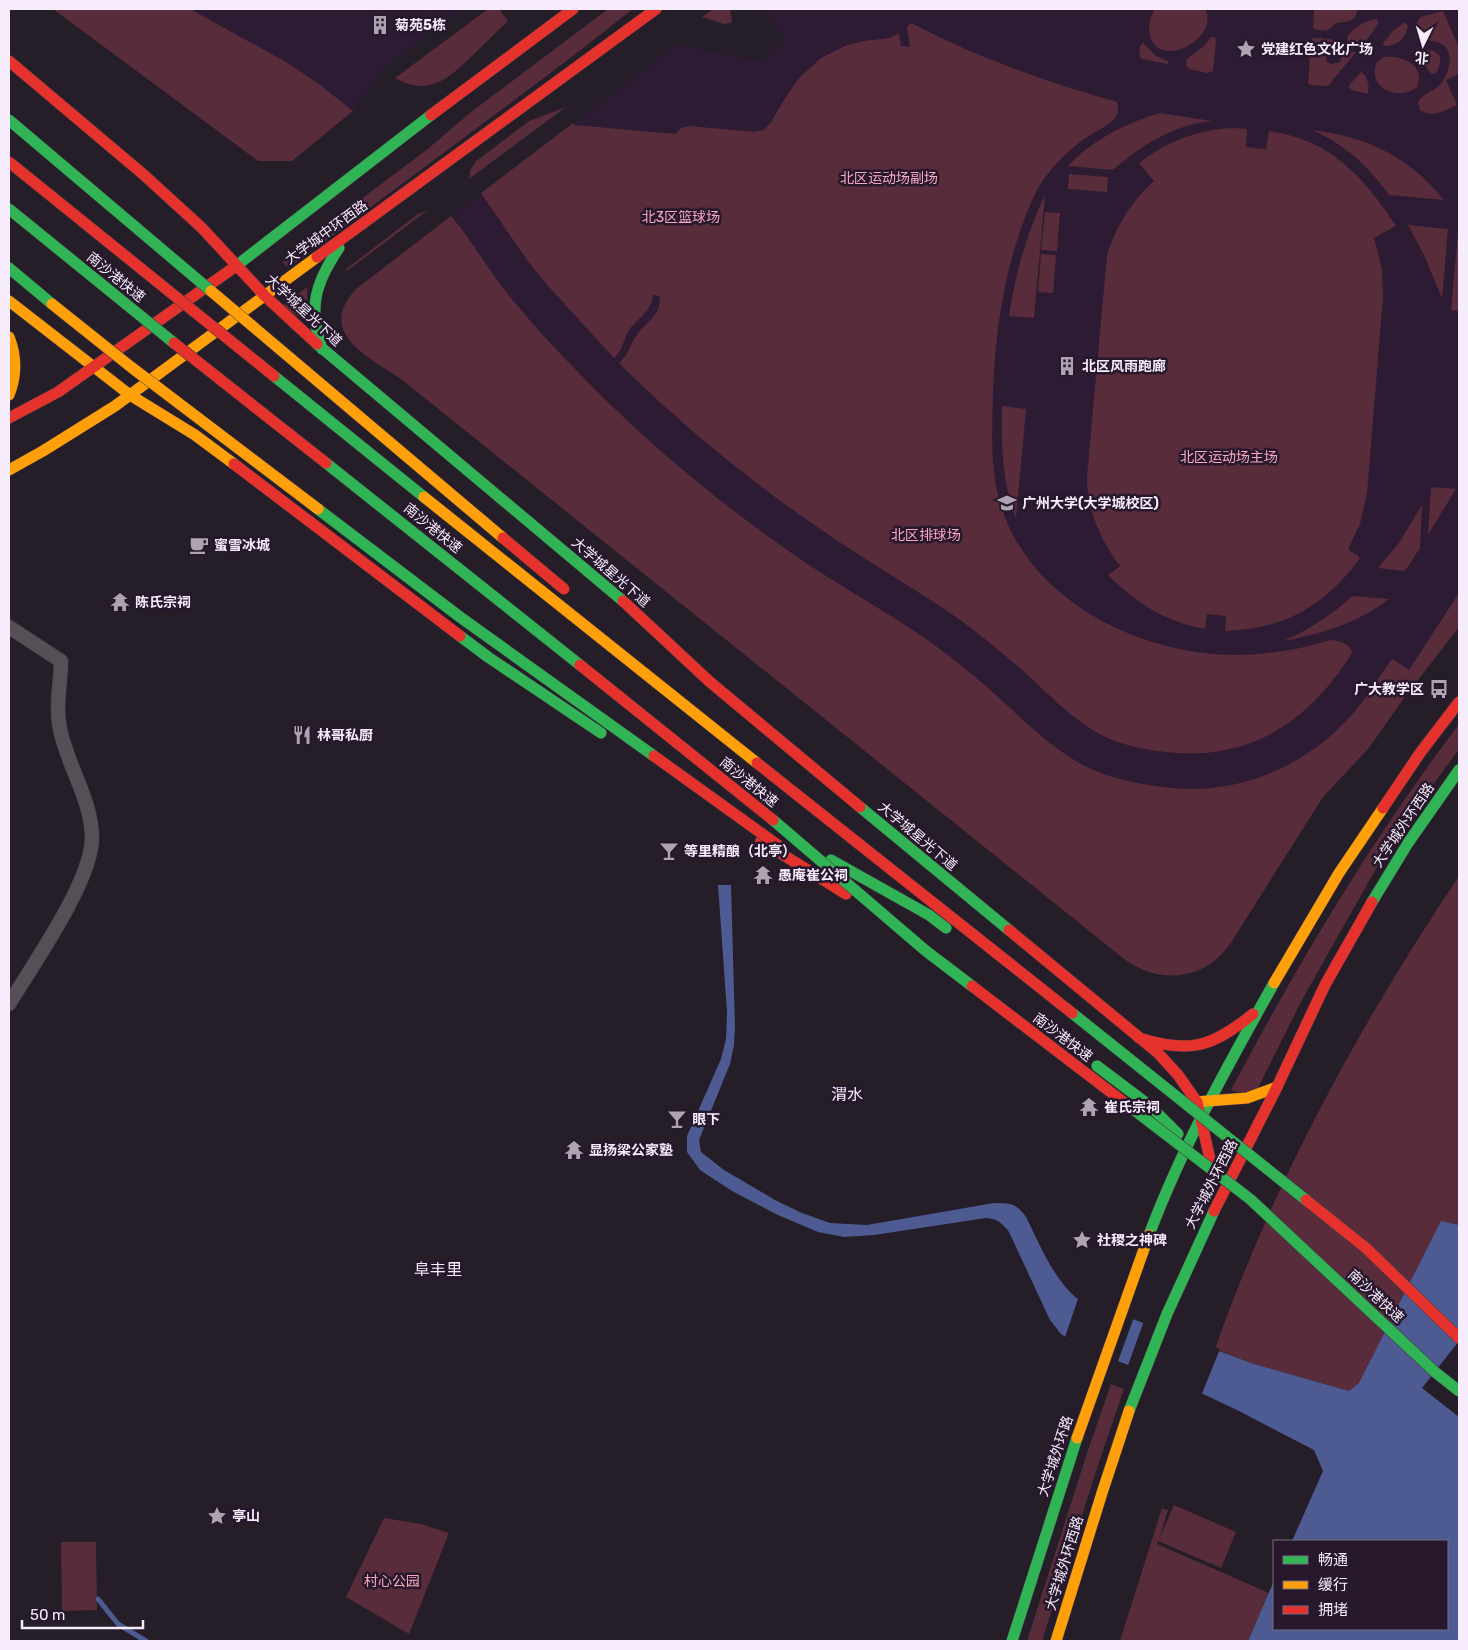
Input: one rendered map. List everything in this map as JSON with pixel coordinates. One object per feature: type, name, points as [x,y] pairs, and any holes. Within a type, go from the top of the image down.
[{"type":"main road","name":"大学城中环西路","points":[[9,418],[58,392],[236,266],[405,134],[573,9]]},
{"type":"main road","name":"大学城中环西路","points":[[9,470],[74,432],[130,395],[656,9]]},
{"type":"main road","name":"大学城星光下道","points":[[9,61],[144,175],[214,239],[236,266],[265,296],[322,349],[623,601],[756,722],[1158,1053],[1202,1102]]},
{"type":"main road","points":[[9,120],[440,482],[574,599]]},
{"type":"main road","name":"南沙港快速","points":[[9,162],[528,582],[849,835],[1366,1248],[1459,1338]]},
{"type":"main road","name":"南沙港快速","points":[[9,209],[213,375],[392,514],[748,799],[926,951],[1250,1199],[1435,1372],[1459,1390]]},
{"type":"main road","points":[[322,349],[316,336],[314,319],[318,284],[330,260],[352,232]]},
{"type":"main road","points":[[9,268],[139,373],[460,617],[926,951]]},
{"type":"main road","points":[[9,301],[93,368],[130,395],[195,435],[488,657],[613,742]]},
{"type":"main road","points":[[9,338],[16,359],[16,372],[9,395]]},
{"type":"main road","points":[[625,643],[849,835]]},
{"type":"main road","name":"大学城外环西路","points":[[1131,1282],[1161,1203],[1200,1118],[1202,1102],[1344,865],[1420,753],[1459,702]]},
{"type":"main road","points":[[952,933],[929,915],[767,824],[711,790],[646,764],[759,840],[935,949],[1074,1050]]},
{"type":"main road","name":"大学城外环西路","points":[[1056,1641],[1103,1489],[1137,1390],[1172,1302],[1218,1201],[1277,1087],[1331,973],[1361,919],[1397,860],[1459,770]]},
{"type":"main road","points":[[968,945],[1134,1072],[1163,1092],[1178,1099],[1202,1102],[1243,1099],[1257,1096],[1277,1087]]},
{"type":"main road","points":[[1139,1038],[1182,1048],[1199,1046],[1214,1042],[1260,1008]]},
{"type":"main road","points":[[1089,1060],[1149,1104],[1166,1119],[1179,1135],[1184,1156]]},
{"type":"main road","points":[[1200,1118],[1218,1201]]},
{"type":"main road","name":"大学城外环路","points":[[1012,1641],[1074,1445],[1131,1282]]},
{"type":"street","points":[[9,627],[61,660],[57,710],[60,728],[89,818],[92,835],[91,852],[72,898],[9,1004]]},
{"type":"shaded area","points":[[53,9],[462,9],[382,69],[353,111],[292,161],[258,161]]},
{"type":"shaded area","name":"广州大学(大学城校区)","points":[[763,9],[1459,9],[1459,627],[1404,698],[1369,748],[1323,797],[1226,951],[1213,962],[1196,971],[1163,976],[1142,970],[1133,965],[401,379],[351,344],[343,330],[342,321],[345,304],[356,289],[677,45],[759,61],[786,40]]},
{"type":"green space","points":[[53,9],[190,9],[286,62],[319,84],[353,111],[292,161],[258,161]]},
{"type":"green space","points":[[488,9],[499,9],[508,21],[455,72],[437,83],[418,86],[395,78]]},
{"type":"green space","points":[[608,9],[633,9],[323,243],[316,233],[429,148],[471,112]]},
{"type":"green space","points":[[713,9],[730,9],[731,23],[724,24],[702,17]]},
{"type":"green space","points":[[1155,9],[1205,9],[1208,20],[1204,30],[1197,39],[1187,46],[1176,50],[1165,50],[1156,46],[1150,35],[1150,22]]},
{"type":"green space","points":[[1314,9],[1358,9],[1353,19],[1336,23],[1323,31],[1313,28]]},
{"type":"green space","points":[[1443,11],[1459,48],[1459,74],[1446,80],[1457,105],[1434,114],[1420,110],[1418,102],[1443,81],[1448,69],[1448,52],[1440,43],[1421,39],[1416,31],[1421,17]]},
{"type":"green space","points":[[1375,19],[1378,20],[1378,24],[1366,41],[1358,45],[1348,43],[1347,37],[1353,30],[1363,23]]},
{"type":"green space","points":[[1405,22],[1408,26],[1403,38],[1393,45],[1384,46],[1383,43],[1393,31]]},
{"type":"green space","points":[[911,23],[961,47],[1012,68],[1117,102],[1118,112],[1115,118],[1071,149],[1044,179],[1034,196],[1016,244],[999,318],[994,369],[992,449],[1000,503],[1015,538],[1036,568],[1062,594],[1093,616],[1127,633],[1163,645],[1200,652],[1237,655],[1284,651],[1332,640],[1347,645],[1352,653],[1315,701],[1294,719],[1271,734],[1246,745],[1219,751],[1189,753],[1158,751],[1132,746],[1107,738],[1091,729],[1063,708],[1020,668],[968,626],[800,515],[749,477],[652,395],[619,363],[636,336],[655,314],[658,309],[660,296],[653,295],[650,306],[629,330],[614,358],[527,260],[481,193],[573,123],[574,125],[675,134],[681,128],[689,126],[754,132],[764,130],[799,78],[821,58],[847,45],[890,38],[899,33],[901,46],[910,47],[907,27]]},
{"type":"green space","points":[[1211,37],[1215,37],[1216,40],[1213,71],[1207,73],[1189,69],[1186,65],[1187,59],[1204,46]]},
{"type":"green space","points":[[1315,38],[1334,41],[1334,46],[1328,51],[1326,57],[1327,62],[1332,64],[1340,62],[1343,51],[1356,52],[1328,86],[1311,85],[1308,83],[1311,42]]},
{"type":"green space","points":[[1143,43],[1156,56],[1168,61],[1168,64],[1141,59],[1139,52]]},
{"type":"green space","points":[[1426,50],[1434,51],[1440,56],[1439,66],[1434,74],[1430,73],[1421,58],[1421,52]]},
{"type":"green space","points":[[1384,57],[1398,58],[1411,63],[1418,73],[1417,87],[1401,93],[1386,90],[1380,85],[1376,79],[1375,71],[1377,62]]},
{"type":"green space","points":[[1361,72],[1368,82],[1367,94],[1349,88],[1350,84]]},
{"type":"green space","points":[[566,107],[469,179],[470,171],[475,162],[529,121]]},
{"type":"green space","points":[[1160,113],[1212,121],[1198,123],[1171,132],[1135,152],[1113,170],[1068,166],[1099,140],[1122,127]]},
{"type":"green space","name":"北区运动场主场","points":[[1233,128],[1247,129],[1246,147],[1266,149],[1269,131],[1291,135],[1310,142],[1328,152],[1358,177],[1384,208],[1396,226],[1374,238],[1382,269],[1383,297],[1367,493],[1360,524],[1348,549],[1360,558],[1333,589],[1318,602],[1302,612],[1266,626],[1225,631],[1226,616],[1207,614],[1205,629],[1177,622],[1141,603],[1108,575],[1120,566],[1106,545],[1096,524],[1089,501],[1087,477],[1107,255],[1125,215],[1138,197],[1154,181],[1139,163],[1150,155],[1183,138],[1207,131]]},
{"type":"green space","points":[[1312,130],[1351,138],[1386,151],[1416,171],[1444,200],[1389,195],[1373,174],[1355,157],[1336,143]]},
{"type":"green space","points":[[1069,174],[1108,177],[1107,192],[1068,189]]},
{"type":"green space","points":[[1045,195],[1034,318],[1009,316],[1022,254]]},
{"type":"green space","points":[[428,210],[347,271],[346,269],[418,214]]},
{"type":"green space","points":[[1045,212],[1060,213],[1057,251],[1041,250]]},
{"type":"green space","points":[[451,216],[497,280],[536,327],[604,398],[659,449],[747,521],[809,565],[903,623],[937,647],[978,679],[1051,744],[1092,770],[1115,778],[1139,783],[1191,789],[1218,787],[1244,782],[1269,774],[1293,762],[1337,730],[1361,704],[1391,660],[1409,670],[1459,593],[1459,627],[1404,698],[1369,748],[1323,797],[1222,954],[1210,964],[1197,971],[1182,975],[1153,973],[1138,968],[1124,959],[401,379],[375,362],[351,342],[344,331],[341,319],[345,305],[356,289]]},
{"type":"green space","points":[[1459,222],[1459,311],[1451,310]]},
{"type":"green space","points":[[1408,225],[1448,229],[1442,298],[1424,255]]},
{"type":"green space","points":[[300,245],[308,255],[289,267],[286,266],[283,263],[284,258]]},
{"type":"green space","points":[[1041,254],[1056,255],[1053,293],[1038,292]]},
{"type":"green space","points":[[307,287],[308,321],[279,308]]},
{"type":"green space","points":[[1002,406],[1026,409],[1016,518],[1011,505],[1003,463]]},
{"type":"green space","points":[[1431,487],[1456,489],[1428,535]]},
{"type":"green space","points":[[1422,505],[1420,548],[1405,571],[1378,568],[1399,543]]},
{"type":"green space","points":[[1353,596],[1389,599],[1352,621],[1311,635],[1283,641],[1320,622]]},
{"type":"green space","points":[[1459,724],[1459,749],[1381,860],[1303,998],[1254,1096],[1231,1090],[1283,995],[1366,857]]},
{"type":"green space","points":[[1459,876],[1459,1225],[1441,1222],[1359,1384],[1349,1391],[1254,1364],[1215,1349],[1264,1225],[1322,1105],[1387,989]]},
{"type":"green space","points":[[1111,1384],[1124,1389],[1042,1641],[1027,1641],[1088,1450]]},
{"type":"green space","points":[[1174,1505],[1236,1532],[1221,1568],[1158,1541],[1157,1544],[1269,1593],[1248,1641],[1120,1641],[1162,1508],[1168,1510],[1159,1539]]},
{"type":"green space","name":"村心公园","points":[[384,1518],[421,1524],[449,1533],[409,1634],[346,1597]]},
{"type":"green space","points":[[61,1542],[96,1542],[97,1610],[62,1611]]},
{"type":"water","points":[[718,885],[731,885],[734,1045],[730,1064],[699,1140],[701,1152],[724,1170],[775,1200],[802,1213],[830,1223],[867,1225],[994,1203],[1016,1206],[1026,1217],[1053,1270],[1076,1298],[1254,1364],[1349,1391],[1359,1383],[1441,1221],[1459,1225],[1459,1641],[1248,1641],[1273,1583],[1273,1630],[1448,1630],[1448,1540],[1292,1540],[1323,1471],[1314,1450],[1203,1394],[1079,1346],[1061,1334],[1050,1320],[1009,1232],[994,1219],[986,1218],[874,1235],[844,1237],[818,1232],[778,1215],[732,1191],[700,1170],[687,1152],[687,1136],[721,1059],[726,1039],[727,1012]]},
{"type":"pier","points":[[1079,1296],[1134,1317],[1117,1364],[1078,1348],[1064,1340]]},
{"type":"pier","points":[[1144,1321],[1220,1349],[1201,1396],[1127,1368]]},
{"type":"pier","points":[[1459,1341],[1459,1417],[1422,1388]]},
{"type":"waterway","points":[[98,1599],[118,1624],[146,1641]]},
{"type":"traffic: fast","points":[[236,266],[431,115]]},
{"type":"traffic: fast","points":[[9,120],[211,291]]},
{"type":"traffic: fast","points":[[9,209],[174,343]]},
{"type":"traffic: fast","points":[[322,349],[315,321],[316,296],[324,273],[339,248]]},
{"type":"traffic: fast","points":[[9,268],[52,304]]},
{"type":"traffic: fast","points":[[317,344],[623,601]]},
{"type":"traffic: fast","points":[[274,376],[424,497]]},
{"type":"traffic: fast","points":[[326,463],[580,665]]},
{"type":"traffic: fast","points":[[318,509],[460,617],[654,756]]},
{"type":"traffic: fast","points":[[460,636],[601,733]]},
{"type":"traffic: fast","points":[[1372,902],[1408,843],[1459,770]]},
{"type":"traffic: fast","points":[[860,807],[1009,930]]},
{"type":"traffic: fast","points":[[773,820],[926,951],[972,986]]},
{"type":"traffic: fast","points":[[831,860],[929,915],[946,928]]},
{"type":"traffic: fast","points":[[1149,1235],[1191,1138],[1274,983]]},
{"type":"traffic: fast","points":[[1072,1013],[1306,1200]]},
{"type":"traffic: fast","points":[[1097,1066],[1150,1106],[1178,1134]]},
{"type":"traffic: fast","points":[[1134,1110],[1250,1199],[1435,1372],[1459,1391]]},
{"type":"traffic: fast","points":[[1129,1411],[1167,1314],[1214,1211]]},
{"type":"traffic: fast","points":[[1012,1641],[1077,1438]]},
{"type":"traffic: slow","points":[[9,470],[115,406],[317,257]]},
{"type":"traffic: slow","points":[[211,291],[503,538]]},
{"type":"traffic: slow","points":[[9,301],[130,395],[195,435],[234,464]]},
{"type":"traffic: slow","points":[[52,304],[131,367],[318,509]]},
{"type":"traffic: slow","points":[[9,337],[14,352],[15,366],[9,395]]},
{"type":"traffic: slow","points":[[424,497],[757,763]]},
{"type":"traffic: slow","points":[[1274,983],[1339,873],[1383,808]]},
{"type":"traffic: slow","points":[[1195,1102],[1247,1098],[1277,1087]]},
{"type":"traffic: slow","points":[[1077,1438],[1149,1235]]},
{"type":"traffic: slow","points":[[1056,1641],[1129,1411]]},
{"type":"traffic: jam","points":[[431,115],[573,9]]},
{"type":"traffic: jam","points":[[317,257],[656,9]]},
{"type":"traffic: jam","points":[[9,61],[144,175],[202,228],[265,296],[317,344]]},
{"type":"traffic: jam","points":[[9,162],[274,376]]},
{"type":"traffic: jam","points":[[9,418],[58,392],[236,266]]},
{"type":"traffic: jam","points":[[174,343],[326,463]]},
{"type":"traffic: jam","points":[[234,464],[460,636]]},
{"type":"traffic: jam","points":[[503,538],[564,589]]},
{"type":"traffic: jam","points":[[623,601],[710,682],[860,807]]},
{"type":"traffic: jam","points":[[580,665],[773,820]]},
{"type":"traffic: jam","points":[[1383,808],[1420,753],[1459,702]]},
{"type":"traffic: jam","points":[[654,756],[779,846]]},
{"type":"traffic: jam","points":[[757,763],[1072,1013]]},
{"type":"traffic: jam","points":[[761,841],[846,894]]},
{"type":"traffic: jam","points":[[1214,1211],[1276,1089],[1325,985],[1372,902]]},
{"type":"traffic: jam","points":[[1009,930],[1158,1053],[1178,1075],[1197,1102],[1214,1177]]},
{"type":"traffic: jam","points":[[972,986],[1134,1110]]},
{"type":"traffic: jam","points":[[1139,1038],[1173,1046],[1200,1044],[1225,1034],[1253,1014]]},
{"type":"traffic: jam","points":[[1306,1200],[1366,1248],[1459,1338]]},
{"type":"place","name":"菊苑5栋","points":[[380,25]]},
{"type":"place","name":"党建红色文化广场","points":[[1246,49]]},
{"type":"place","name":"北区风雨跑廊","points":[[1067,366]]},
{"type":"place","name":"广州大学(大学城校区)","points":[[1007,503]]},
{"type":"place","name":"蜜雪冰城","points":[[199,545]]},
{"type":"place","name":"陈氏宗祠","points":[[120,602]]},
{"type":"place","name":"广大教学区","points":[[1439,689]]},
{"type":"place","name":"林哥私厨","points":[[302,735]]},
{"type":"place","name":"等里精酿（北亭）","points":[[669,851]]},
{"type":"place","name":"愚庵崔公祠","points":[[763,875]]},
{"type":"place","name":"崔氏宗祠","points":[[1089,1107]]},
{"type":"place","name":"眼下","points":[[677,1119]]},
{"type":"place","name":"显扬梁公家塾","points":[[574,1150]]},
{"type":"place","name":"社稷之神碑","points":[[1082,1240]]},
{"type":"place","name":"亭山","points":[[217,1516]]},
{"type":"district","name":"渭水","points":[[847,1094]]},
{"type":"district","name":"阜丰里","points":[[438,1269]]},
{"type":"park label","name":"北区运动场副场","points":[[889,178]]},
{"type":"park label","name":"北3区篮球场","points":[[681,217]]},
{"type":"park label","name":"北区排球场","points":[[926,535]]}]
